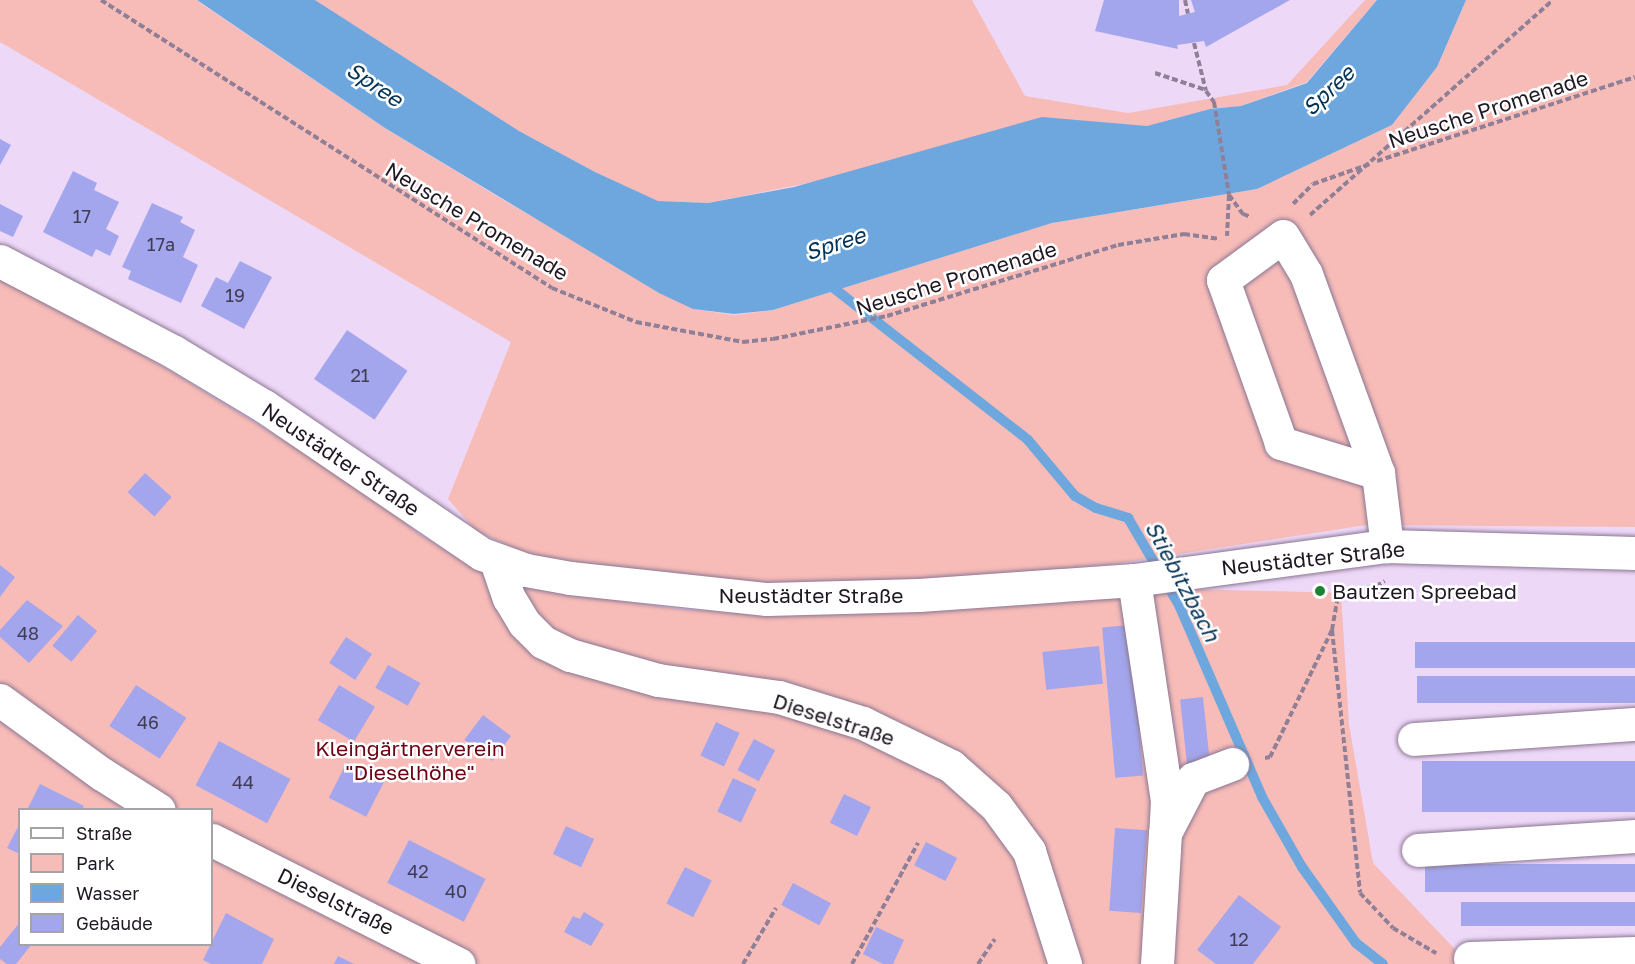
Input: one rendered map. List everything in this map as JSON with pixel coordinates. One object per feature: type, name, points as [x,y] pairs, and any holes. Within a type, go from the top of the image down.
[{"type":"street","points":[[1378,473],[1281,443],[1223,280],[1276,223],[1306,274],[1378,473],[1387,546]]},
{"type":"street","name":"Neustädter Straße","points":[[0,261],[174,352],[264,406],[468,546],[496,561],[570,578],[767,599],[919,595],[1138,579],[1387,546],[1635,553]]},
{"type":"street","name":"Dieselstraße","points":[[496,561],[508,598],[524,624],[543,642],[570,655],[658,680],[779,697],[863,723],[951,766],[996,806],[1029,851],[1065,964]]},
{"type":"street","points":[[1138,579],[1167,800],[1157,964]]},
{"type":"street","points":[[0,700],[93,768],[156,808]]},
{"type":"street","points":[[1414,739],[1635,724]]},
{"type":"street","points":[[1166,833],[1193,779],[1232,764]]},
{"type":"street","points":[[1418,850],[1635,836]]},
{"type":"street","name":"Dieselstraße","points":[[213,841],[459,964]]},
{"type":"street","points":[[1457,958],[1635,953]]},
{"type":"path","name":"Neusche Promenade","points":[[101,0],[552,288],[636,322],[743,342],[849,325],[887,316],[1118,245],[1184,234],[1226,240],[1229,195]]},
{"type":"path","points":[[1185,0],[1188,14]]},
{"type":"path","name":"Neusche Promenade","points":[[1374,162],[1553,0]]},
{"type":"path","points":[[1194,43],[1206,91],[1214,102],[1229,195],[1244,214],[1276,223],[1313,184],[1374,162]]},
{"type":"path","points":[[1155,73],[1206,91]]},
{"type":"path","name":"Neusche Promenade","points":[[1374,162],[1635,77]]},
{"type":"path","points":[[1270,758],[1332,630],[1340,590],[1385,583],[1387,546]]},
{"type":"path","points":[[1332,630],[1360,893],[1393,928],[1457,958]]},
{"type":"path","points":[[852,964],[918,843]]},
{"type":"path","points":[[743,964],[776,908]]},
{"type":"path","points":[[978,964],[995,939]]},
{"type":"green space","points":[[0,0],[196,0],[385,128],[505,201],[693,309],[734,315],[773,310],[1052,223],[1257,189],[1392,125],[1437,67],[1466,0],[1635,0],[1635,527],[1366,525],[1108,565],[905,583],[763,586],[681,582],[525,553],[476,531],[448,499],[511,342],[0,42]]},
{"type":"green space","points":[[315,0],[972,0],[1025,96],[1128,113],[1287,85],[1365,0],[1377,0],[1307,82],[1241,106],[1210,109],[1147,126],[1104,124],[708,203],[658,201],[595,172],[519,131]]},
{"type":"green space","name":"Kleingärtnerverein \"Dieselhöhe\"","points":[[0,279],[124,343],[236,411],[372,495],[416,532],[464,562],[530,588],[678,609],[769,615],[1190,589],[1341,593],[1349,724],[1373,863],[1469,964],[0,964]]},
{"type":"water","name":"Spree","points":[[197,0],[315,0],[519,131],[595,172],[658,201],[708,203],[794,187],[1042,117],[1147,126],[1210,109],[1241,106],[1307,83],[1377,0],[1466,0],[1437,67],[1392,125],[1257,189],[1052,223],[773,310],[734,314],[693,309],[659,293],[385,128]]},
{"type":"building","points":[[1104,0],[1179,0],[1179,16],[1195,12],[1191,0],[1290,0],[1206,47],[1204,41],[1177,45],[1178,49],[1095,31]]},
{"type":"building","points":[[0,139],[11,145],[0,165]]},
{"type":"building","points":[[73,171],[97,183],[94,190],[119,202],[106,229],[119,236],[110,256],[96,249],[92,257],[43,232]]},
{"type":"building","points":[[152,203],[183,217],[180,222],[195,230],[183,257],[198,265],[181,303],[128,279],[131,271],[122,267]]},
{"type":"building","points":[[0,204],[23,216],[13,237],[0,231]]},
{"type":"building","points":[[240,261],[272,277],[244,329],[201,306],[216,277],[228,283]]},
{"type":"building","points":[[347,330],[408,371],[375,420],[314,379]]},
{"type":"building","points":[[145,473],[172,497],[154,516],[128,492]]},
{"type":"building","points":[[0,565],[15,577],[0,597]]},
{"type":"building","points":[[27,600],[63,626],[29,663],[0,637],[0,630]]},
{"type":"building","points":[[78,615],[97,631],[71,662],[52,646]]},
{"type":"building","points":[[1130,625],[1143,775],[1115,778],[1102,627]]},
{"type":"building","points":[[346,637],[372,654],[355,680],[329,663]]},
{"type":"building","points":[[1415,642],[1635,642],[1635,668],[1415,668]]},
{"type":"building","points":[[1099,646],[1103,684],[1046,690],[1042,652]]},
{"type":"building","points":[[388,665],[420,683],[408,706],[375,688]]},
{"type":"building","points":[[1417,676],[1635,676],[1635,703],[1417,703]]},
{"type":"building","points":[[136,685],[186,718],[160,759],[109,726]]},
{"type":"building","points":[[339,685],[375,707],[354,742],[318,720]]},
{"type":"building","points":[[1203,697],[1210,767],[1187,769],[1180,699]]},
{"type":"building","points":[[483,715],[511,736],[492,761],[464,740]]},
{"type":"building","points":[[716,722],[740,733],[724,767],[700,756]]},
{"type":"building","points":[[754,739],[775,750],[759,781],[738,770]]},
{"type":"building","points":[[219,741],[291,779],[267,823],[196,785]]},
{"type":"building","points":[[1422,761],[1635,761],[1635,812],[1422,812]]},
{"type":"building","points":[[347,762],[384,781],[366,817],[329,798]]},
{"type":"building","points":[[733,778],[757,789],[741,823],[717,812]]},
{"type":"building","points":[[40,784],[84,806],[83,808],[28,808]]},
{"type":"building","points":[[844,794],[871,807],[857,836],[830,823]]},
{"type":"building","points":[[566,826],[594,839],[581,867],[553,854]]},
{"type":"building","points":[[18,827],[18,853],[7,848]]},
{"type":"building","points":[[1115,828],[1147,830],[1141,913],[1109,911]]},
{"type":"building","points":[[409,840],[486,879],[464,922],[387,883]]},
{"type":"building","points":[[926,842],[957,858],[945,881],[914,865]]},
{"type":"building","points":[[1425,864],[1635,864],[1635,892],[1425,892]]},
{"type":"building","points":[[685,867],[712,881],[693,917],[666,904]]},
{"type":"building","points":[[793,883],[831,903],[819,925],[781,905]]},
{"type":"building","points":[[1239,895],[1281,927],[1253,964],[1216,964],[1197,950]]},
{"type":"building","points":[[1461,902],[1635,902],[1635,926],[1461,926]]},
{"type":"building","points":[[584,912],[604,924],[591,946],[564,932],[573,916],[580,919]]},
{"type":"building","points":[[226,913],[274,939],[262,964],[211,964],[203,960],[210,946],[213,946],[213,940]]},
{"type":"building","points":[[18,924],[18,946],[30,946],[16,964],[7,964],[0,959],[0,947]]},
{"type":"building","points":[[876,927],[904,940],[893,964],[883,964],[863,954]]},
{"type":"building","points":[[338,956],[354,964],[334,964]]},
{"type":"waterway","name":"Stiebitzbach","points":[[826,282],[1028,440],[1075,496],[1096,508],[1128,518],[1179,605],[1262,797],[1302,867],[1356,943],[1383,964]]},
{"type":"place","name":"Bautzen Spreebad","points":[[1320,591]]}]
